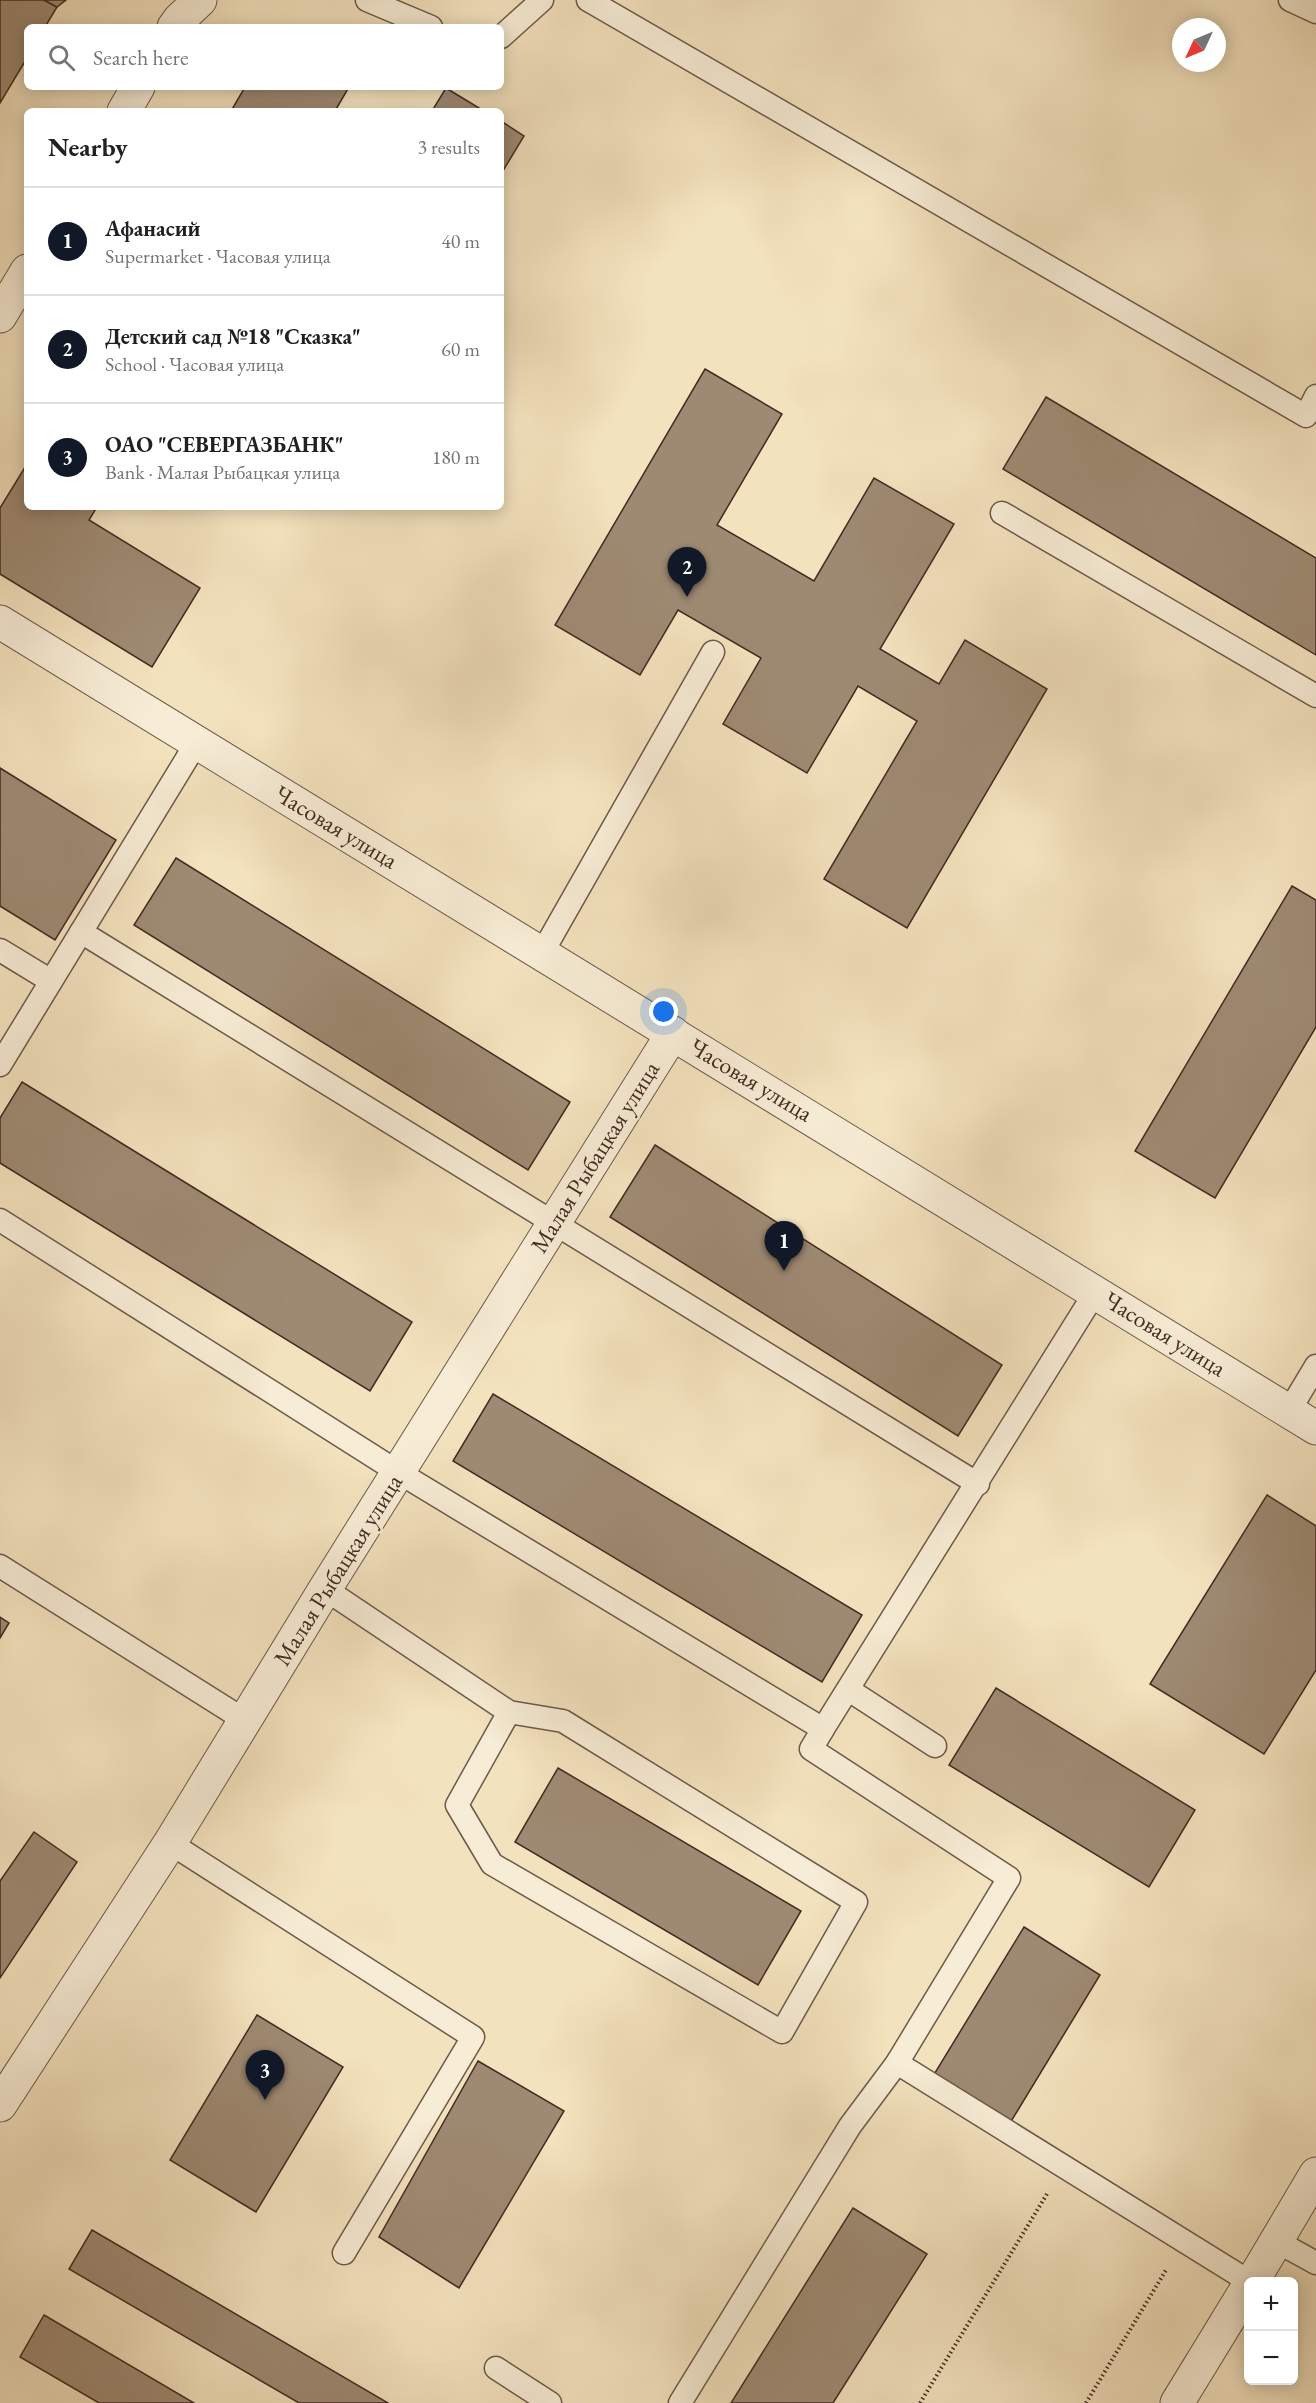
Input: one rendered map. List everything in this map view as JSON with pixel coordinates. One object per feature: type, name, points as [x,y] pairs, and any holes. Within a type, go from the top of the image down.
[{"type":"street","points":[[176,24],[201,0]]},
{"type":"street","points":[[126,108],[136,90]]},
{"type":"street","points":[[0,316],[24,276]]},
{"type":"street","name":"Часовая улица","points":[[0,622],[673,1032],[1302,1420]]},
{"type":"street","name":"Малая Рыбацкая улица","points":[[0,2105],[170,1843],[325,1589],[673,1032]]},
{"type":"street","points":[[1254,2277],[1316,2174]]},
{"type":"street","points":[[1177,2403],[1244,2294]]},
{"type":"lane","points":[[367,0],[424,24]]},
{"type":"lane","points":[[504,34],[542,0]]},
{"type":"lane","points":[[588,0],[1306,416],[1316,396]]},
{"type":"lane","points":[[1290,0],[1316,12]]},
{"type":"lane","points":[[1002,513],[1316,696]]},
{"type":"lane","points":[[542,953],[713,652]]},
{"type":"lane","points":[[0,1065],[197,742]]},
{"type":"lane","points":[[81,932],[978,1484]]},
{"type":"lane","points":[[0,950],[51,981]]},
{"type":"lane","points":[[0,1220],[398,1472],[823,1729]]},
{"type":"lane","points":[[680,2403],[850,2126],[897,2063],[1010,1878],[812,1749],[1096,1292]]},
{"type":"lane","points":[[1302,1420],[1316,1366]]},
{"type":"lane","points":[[0,1566],[246,1721]]},
{"type":"lane","points":[[325,1589],[509,1712],[563,1721],[856,1902],[782,2032],[492,1864],[456,1805],[509,1712]]},
{"type":"lane","points":[[849,1690],[935,1746]]},
{"type":"lane","points":[[170,1843],[473,2037],[344,2253]]},
{"type":"lane","points":[[897,2063],[1244,2278]]},
{"type":"lane","points":[[1276,2241],[1316,2263]]},
{"type":"lane","points":[[496,2368],[550,2403]]},
{"type":"path","points":[[920,2403],[1064,2166]]},
{"type":"path","points":[[1086,2403],[1184,2240]]},
{"type":"building","points":[[0,0],[44,0],[57,7],[47,24],[24,24],[24,63],[0,103]]},
{"type":"building","points":[[44,0],[66,0],[57,7]]},
{"type":"building","points":[[243,90],[347,90],[337,108],[233,108]]},
{"type":"building","points":[[445,90],[449,90],[479,108],[434,108]]},
{"type":"building","points":[[504,123],[524,136],[504,169]]},
{"type":"building","points":[[705,369],[782,414],[717,525],[814,581],[874,478],[954,524],[880,649],[939,684],[965,640],[1047,689],[907,928],[824,879],[917,721],[858,686],[807,773],[723,724],[761,658],[678,610],[640,675],[555,625]]},
{"type":"building","points":[[1046,397],[1316,558],[1316,655],[1003,469]]},
{"type":"building","points":[[24,469],[24,510],[95,510],[89,520],[200,588],[152,667],[0,574],[0,508]]},
{"type":"building","points":[[0,768],[116,840],[55,940],[0,906]]},
{"type":"building","points":[[176,858],[570,1102],[528,1170],[134,925]]},
{"type":"building","points":[[1292,886],[1316,900],[1316,1027],[1215,1198],[1135,1151]]},
{"type":"building","points":[[22,1082],[412,1322],[370,1391],[0,1163],[0,1118]]},
{"type":"building","points":[[655,1145],[1002,1365],[958,1436],[610,1217]]},
{"type":"building","points":[[493,1394],[862,1615],[822,1682],[453,1461]]},
{"type":"building","points":[[1267,1495],[1316,1526],[1316,1670],[1264,1754],[1150,1684]]},
{"type":"building","points":[[0,1617],[9,1623],[0,1638]]},
{"type":"building","points":[[996,1688],[1195,1810],[1149,1887],[949,1765]]},
{"type":"building","points":[[558,1768],[801,1911],[758,1985],[515,1842]]},
{"type":"building","points":[[34,1832],[77,1862],[0,1978],[0,1881]]},
{"type":"building","points":[[1024,1927],[1100,1975],[1007,2128],[930,2081]]},
{"type":"building","points":[[257,2015],[343,2067],[256,2212],[170,2160]]},
{"type":"building","points":[[478,2061],[564,2111],[459,2288],[379,2237]]},
{"type":"building","points":[[853,2208],[927,2254],[833,2403],[731,2403]]},
{"type":"building","points":[[92,2230],[388,2403],[299,2403],[69,2269]]},
{"type":"building","points":[[44,2315],[194,2403],[99,2403],[20,2357]]},
{"type":"place","name":"Детский сад №18 \"Сказка\"","points":[[687,597]]},
{"type":"place","name":"Афанасий","points":[[784,1271]]},
{"type":"place","name":"ОАО \"СЕВЕРГАЗБАНК\"","points":[[265,2100]]}]
